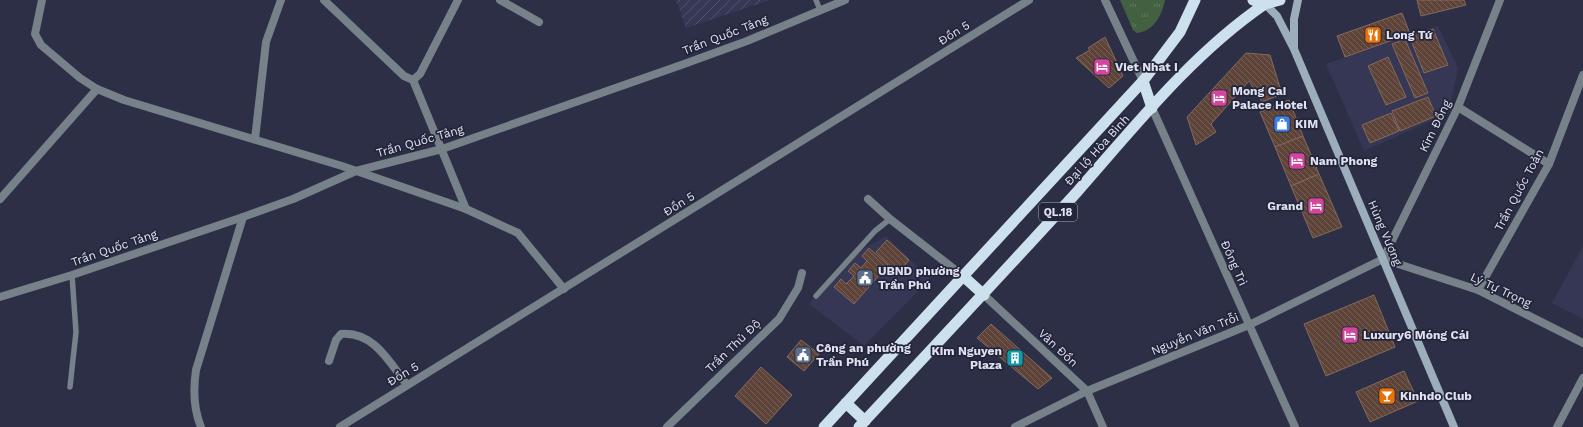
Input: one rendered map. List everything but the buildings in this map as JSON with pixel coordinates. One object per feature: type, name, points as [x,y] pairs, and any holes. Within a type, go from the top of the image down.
[{"type":"highway","name":"Đại lộ Hòa Bình","points":[[824,427],[1143,81],[1180,32],[1196,0]]},
{"type":"highway","points":[[1252,0],[1265,4],[1280,0]]},
{"type":"highway","name":"Đại lộ Hòa Bình","points":[[861,425],[984,295],[1152,108],[1218,40],[1265,4]]},
{"type":"highway","points":[[1143,81],[1152,108]]},
{"type":"highway","points":[[963,276],[984,295]]},
{"type":"highway","points":[[846,403],[861,425]]},
{"type":"main road","points":[[1294,49],[1294,19],[1298,0]]},
{"type":"main road","name":"Hùng Vương","points":[[1265,4],[1277,16],[1294,49],[1454,427]]},
{"type":"street","points":[[42,0],[34,34],[41,45],[97,89],[124,100],[356,171],[466,209],[518,233],[564,289]]},
{"type":"street","points":[[255,139],[268,31],[281,0]]},
{"type":"street","points":[[324,0],[404,76],[413,80],[466,209]]},
{"type":"street","points":[[413,80],[420,74],[458,0]]},
{"type":"street","points":[[500,0],[539,22]]},
{"type":"street","name":"Trần Quốc Tảng","points":[[0,297],[72,275],[294,199],[356,171],[442,150],[684,64],[845,0]]},
{"type":"street","name":"Đồn 5","points":[[340,427],[1029,0]]},
{"type":"street","points":[[1105,0],[1143,81]]},
{"type":"street","name":"Kim Đồng","points":[[1383,259],[1458,107],[1500,0]]},
{"type":"street","name":"Trần Quốc Toản","points":[[1478,290],[1549,164],[1583,75]]},
{"type":"street","points":[[0,199],[97,89]]},
{"type":"street","points":[[1458,107],[1549,164]]},
{"type":"street","name":"Đông Trì","points":[[1152,108],[1295,427]]},
{"type":"street","points":[[868,199],[890,219],[963,276]]},
{"type":"street","points":[[201,427],[198,419],[193,389],[196,370],[243,217]]},
{"type":"street","name":"Lý Tự Trọng","points":[[1383,259],[1478,290],[1583,343]]},
{"type":"street","name":"Nguyễn Văn Trỗi","points":[[1015,427],[1087,391],[1249,325],[1383,259]]},
{"type":"street","name":"Trần Thủ Độ","points":[[667,427],[779,319],[791,302],[798,288],[802,273]]},
{"type":"street","name":"Vân Đồn","points":[[984,295],[1087,391],[1103,427]]},
{"type":"street","points":[[329,361],[336,340],[341,334],[350,333],[373,343],[382,351],[406,385]]},
{"type":"street","points":[[1557,427],[1583,378]]},
{"type":"lane","points":[[816,0],[820,10]]},
{"type":"lane","points":[[816,296],[875,231],[890,219]]},
{"type":"lane","points":[[70,387],[76,332],[72,275]]},
{"type":"shaded area","points":[[676,0],[770,0],[686,28]]},
{"type":"shaded area","points":[[1438,26],[1458,68],[1449,113],[1364,151],[1326,64]]},
{"type":"shaded area","points":[[886,236],[930,279],[864,346],[809,304],[859,251]]},
{"type":"shaded area","points":[[1583,246],[1583,319],[1552,303]]},
{"type":"green space","points":[[1120,0],[1165,0],[1162,11],[1153,26],[1143,32],[1137,33],[1133,30]]},
{"type":"place","name":"Long Tứ","points":[[1373,35]]},
{"type":"place","name":"Viet Nhat I","points":[[1102,67]]},
{"type":"place","name":"Mong Cai Palace Hotel","points":[[1219,98]]},
{"type":"place","name":"KIM","points":[[1282,124]]},
{"type":"place","name":"Nam Phong","points":[[1297,161]]},
{"type":"place","name":"Grand","points":[[1316,206]]},
{"type":"place","name":"UBND phường Trần Phú","points":[[865,278]]},
{"type":"place","name":"Luxury6 Móng Cái","points":[[1350,335]]},
{"type":"place","name":"Công an phường Trần Phú","points":[[803,355]]},
{"type":"place","name":"Kim Nguyen Plaza","points":[[1015,358]]},
{"type":"place","name":"Kinhdo Club","points":[[1387,396]]}]
